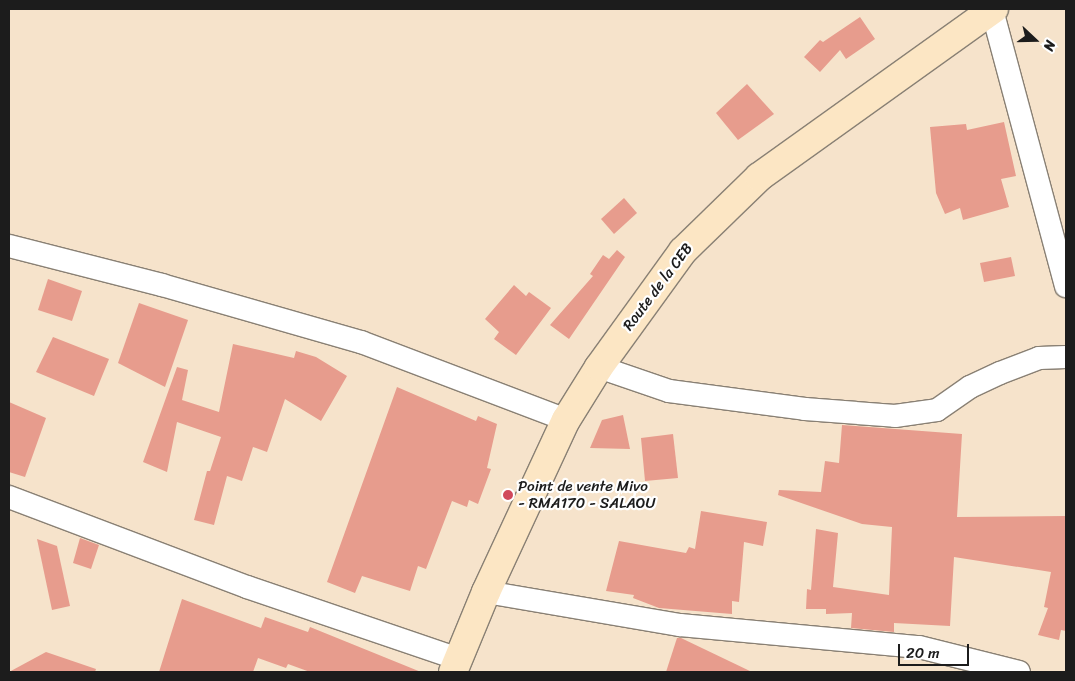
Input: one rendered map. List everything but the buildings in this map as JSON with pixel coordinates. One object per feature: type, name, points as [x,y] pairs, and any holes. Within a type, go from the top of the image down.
[{"type":"main road","name":"Route de la CEB","points":[[455,666],[486,592],[566,420],[599,367],[683,251],[759,177],[993,9]]},
{"type":"street","points":[[993,9],[1066,286]]},
{"type":"street","points":[[9,246],[162,285],[361,342],[566,420]]},
{"type":"street","points":[[599,367],[669,392],[805,409],[895,416],[938,410],[970,387],[1000,373],[1039,358],[1066,357]]},
{"type":"street","points":[[9,497],[455,666]]},
{"type":"street","points":[[486,592],[680,625],[919,647],[1019,672]]},
{"type":"place","name":"Point de vente Mivo - RMA170 - SALAOU","points":[[508,495]]}]
